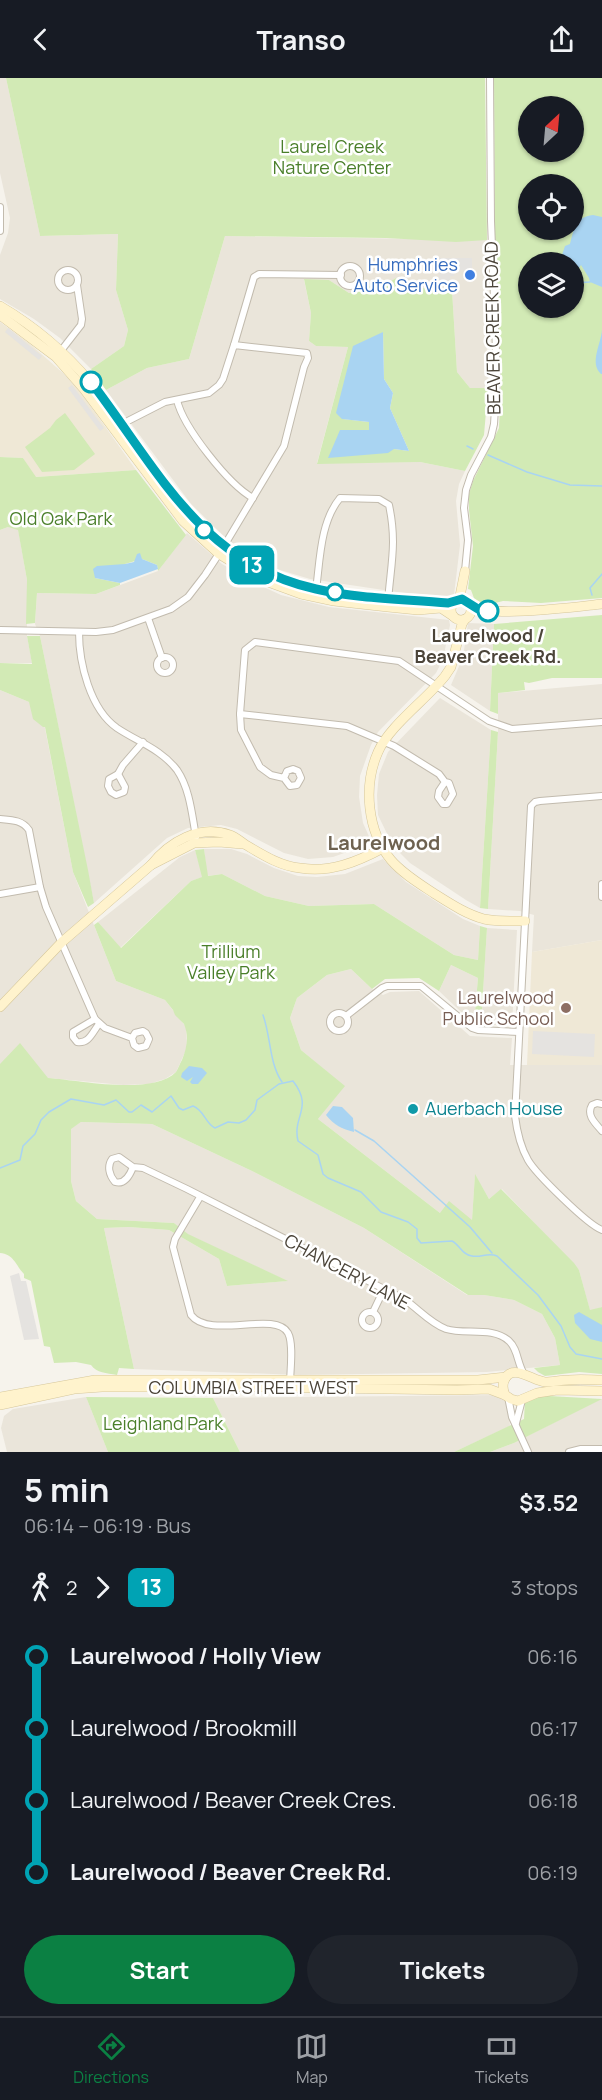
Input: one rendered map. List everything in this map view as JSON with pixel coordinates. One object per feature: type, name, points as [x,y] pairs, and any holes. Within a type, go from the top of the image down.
[{"type":"street","name":"BEAVER CREEK ROAD","points":[[456,601],[460,596],[465,571],[468,540],[464,508],[466,490],[471,475],[491,437],[494,424],[497,377],[491,221],[490,78]]},
{"type":"street","points":[[0,207],[0,231]]},
{"type":"street","points":[[119,426],[165,402],[209,393],[219,385],[234,345],[254,277],[265,274],[341,275]]},
{"type":"street","points":[[59,354],[81,325],[77,285]]},
{"type":"street","points":[[0,306],[18,316],[91,382],[119,426],[182,506],[221,550],[261,579],[287,590],[388,603],[418,610],[441,608],[454,617],[515,614],[524,611]]},
{"type":"street","points":[[0,315],[59,354]]},
{"type":"street","points":[[0,630],[96,632],[113,630],[171,609],[188,597],[221,550],[284,446],[308,358],[307,353],[302,351],[234,345]]},
{"type":"street","points":[[177,400],[186,421],[227,477],[253,498]]},
{"type":"street","points":[[315,593],[321,546],[333,506],[340,498],[379,499],[388,505],[393,525],[394,551],[388,603]]},
{"type":"street","name":"BEAVER CREEK ROAD","points":[[465,571],[469,603]]},
{"type":"street","points":[[388,603],[448,603],[462,599],[486,610],[524,611],[602,604]]},
{"type":"street","points":[[455,647],[454,617],[451,606],[456,601]]},
{"type":"street","points":[[469,603],[471,612],[455,647],[451,667],[437,687],[384,742],[373,767],[369,788],[370,809],[375,831],[383,848],[400,869],[467,913],[496,921],[525,921]]},
{"type":"street","points":[[148,618],[162,658]]},
{"type":"street","points":[[79,632],[85,672],[92,697],[109,721],[158,751],[178,772],[185,785],[196,839]]},
{"type":"street","points":[[284,778],[271,775],[260,767],[241,730],[245,650],[255,642],[391,659],[407,665],[489,721],[503,727],[512,729],[602,722]]},
{"type":"street","points":[[240,714],[347,726],[394,746],[439,774],[445,782]]},
{"type":"street","points":[[118,774],[143,742]]},
{"type":"street","points":[[602,796],[540,801],[531,806],[515,1116],[519,1141],[529,1162],[587,1222],[602,1230]]},
{"type":"street","points":[[0,819],[17,821],[28,828],[46,907],[97,1022],[132,1038]]},
{"type":"street","points":[[0,1007],[62,942],[150,866],[161,852],[173,843],[196,839],[216,832],[232,836],[285,865],[317,870],[345,865],[383,848]]},
{"type":"street","points":[[602,884],[602,897]]},
{"type":"street","points":[[0,894],[40,887]]},
{"type":"street","points":[[346,1016],[387,986],[421,986],[472,1028],[519,1032]]},
{"type":"street","points":[[602,1104],[592,1105],[590,1111],[591,1118],[602,1131]]},
{"type":"street","points":[[119,1157],[133,1167],[126,1180],[122,1182],[115,1182],[111,1178],[112,1159],[119,1157]]},
{"type":"street","name":"CHANCERY LANE","points":[[133,1167],[143,1168],[384,1288],[406,1300],[443,1328],[459,1333],[492,1333],[504,1337],[514,1347],[517,1359],[526,1376]]},
{"type":"street","points":[[200,1197],[173,1247],[191,1315],[195,1321],[206,1325],[272,1324],[283,1327],[289,1335],[290,1343],[290,1383]]},
{"type":"street","points":[[373,1312],[384,1288]]},
{"type":"street","points":[[517,1359],[503,1386],[512,1417],[528,1452]]},
{"type":"street","points":[[508,1376],[517,1372],[548,1382],[579,1379],[602,1380]]},
{"type":"street","name":"COLUMBIA STREET WEST","points":[[0,1405],[74,1389],[102,1387],[478,1380],[508,1376]]},
{"type":"street","points":[[516,1423],[531,1385],[526,1376]]},
{"type":"street","name":"COLUMBIA STREET WEST","points":[[0,1397],[95,1380],[290,1383],[457,1390],[477,1388],[495,1390],[507,1396]]},
{"type":"street","points":[[0,1390],[19,1393]]},
{"type":"street","points":[[507,1396],[514,1400],[557,1390],[602,1391]]},
{"type":"street","points":[[0,1414],[10,1403]]},
{"type":"street","points":[[569,1452],[581,1449],[602,1449]]},
{"type":"shaded area","points":[[0,78],[6,78],[40,236],[118,234],[116,290],[128,330],[124,346],[91,369],[60,338],[0,299],[0,255],[8,233],[10,218],[0,173]]},
{"type":"shaded area","points":[[225,236],[487,240],[485,292],[488,388],[470,388],[457,372],[452,290],[410,287],[396,278],[384,285],[364,286],[360,291],[349,293],[329,280],[304,280],[311,313],[309,341],[316,346],[348,347],[317,463],[420,462],[465,471],[459,484],[456,501],[460,545],[452,597],[397,592],[310,579],[270,567],[234,546],[191,504],[106,390],[147,368],[189,359]]},
{"type":"shaded area","points":[[439,258],[472,258],[472,270],[455,270],[454,276],[450,276],[450,281],[439,281]]},
{"type":"shaded area","points":[[0,322],[30,344],[79,390],[136,470],[35,477],[23,458],[0,457]]},
{"type":"shaded area","points":[[8,328],[42,356],[39,360],[5,332]]},
{"type":"shaded area","points":[[72,385],[104,428],[100,431],[68,388]]},
{"type":"shaded area","points":[[8,527],[18,529],[27,580],[27,636],[32,663],[0,663],[0,530]]},
{"type":"shaded area","points":[[187,533],[222,564],[281,595],[329,607],[449,620],[443,659],[436,673],[378,732],[371,745],[360,776],[359,797],[363,823],[372,843],[333,857],[308,859],[284,853],[237,829],[221,825],[188,828],[167,838],[94,903],[40,636],[35,624],[37,593],[96,594],[158,571]]},
{"type":"shaded area","points":[[468,623],[494,624],[490,711],[451,685],[463,657]]},
{"type":"shaded area","points":[[602,684],[602,940],[532,952],[534,915],[520,911],[488,909],[498,732],[498,693]]},
{"type":"shaded area","points":[[0,690],[29,702],[42,713],[73,872],[116,981],[165,1000],[186,1027],[187,1048],[176,1072],[165,1079],[149,1084],[123,1085],[48,1078],[0,1064]]},
{"type":"shaded area","points":[[440,698],[491,730],[480,908],[410,863],[393,846],[378,815],[379,774],[388,752]]},
{"type":"shaded area","points":[[204,849],[231,849],[298,876],[317,877],[345,874],[383,859],[406,882],[463,919],[480,926],[478,960],[454,955],[374,904],[309,906],[265,896],[222,874],[207,876]]},
{"type":"shaded area","points":[[195,850],[203,877],[191,881],[120,948],[98,922],[180,857]]},
{"type":"shaded area","points":[[487,928],[517,930],[512,1025],[481,1025]]},
{"type":"shaded area","name":"Laurelwood Public School","points":[[602,940],[602,1065],[527,1065],[532,952]]},
{"type":"shaded area","points":[[451,965],[478,978],[474,1024],[439,991]]},
{"type":"shaded area","points":[[351,969],[372,989],[383,995],[390,992],[419,991],[470,1036],[512,1038],[510,1065],[602,1065],[602,1307],[590,1311],[579,1270],[502,1189],[489,1199],[475,1175],[472,1220],[440,1213],[318,1119],[344,1086],[301,1050],[290,1018],[297,998],[327,975]]},
{"type":"shaded area","points":[[533,1031],[595,1034],[594,1057],[532,1054]]},
{"type":"shaded area","points":[[81,1122],[152,1124],[252,1171],[364,1228],[467,1295],[514,1300],[542,1314],[555,1338],[560,1365],[487,1372],[299,1375],[134,1369],[104,1228],[169,1230],[219,1259],[227,1286],[287,1281],[187,1234],[174,1223],[97,1219],[76,1201],[71,1181],[70,1129]]},
{"type":"shaded area","points":[[19,1273],[21,1281],[26,1281],[39,1339],[24,1340],[10,1276]]},
{"type":"shaded area","points":[[504,1395],[508,1402],[510,1426],[454,1452],[240,1452],[213,1398]]},
{"type":"shaded area","points":[[86,1397],[108,1452],[7,1452],[1,1428],[4,1416],[13,1409]]},
{"type":"shaded area","points":[[602,1399],[602,1452],[490,1452],[514,1443]]},
{"type":"green space","name":"Laurel Creek Nature Center","points":[[6,78],[485,78],[487,240],[456,242],[386,238],[225,236],[189,359],[147,368],[106,390],[91,369],[124,346],[128,330],[116,290],[118,234],[40,236]]},
{"type":"green space","points":[[494,78],[602,78],[602,598],[541,603],[503,601],[487,605],[475,601],[471,590],[468,589],[473,546],[469,494],[499,428],[501,385],[495,242]]},
{"type":"green space","points":[[396,278],[410,287],[452,290],[457,372],[470,388],[488,388],[484,435],[465,471],[420,462],[317,464],[348,347],[316,346],[309,341],[311,313],[304,279],[329,280],[349,293],[360,291],[364,286],[384,285]],"holes":[[[383,332],[384,379],[393,393],[390,408],[409,451],[394,449],[340,430],[369,430],[369,422],[343,419]]]},
{"type":"green space","points":[[65,413],[95,454],[74,470],[42,472],[25,447]]},
{"type":"green space","name":"Old Oak Park","points":[[0,457],[23,458],[36,477],[136,470],[186,535],[158,571],[157,565],[142,559],[95,578],[120,583],[120,585],[96,594],[37,593],[35,623],[26,624],[27,580],[18,530],[8,527],[0,530]]},
{"type":"green space","points":[[602,615],[602,678],[552,678],[524,682],[525,690],[498,693],[498,714],[490,711],[494,624]]},
{"type":"green space","points":[[27,636],[40,636],[94,903],[88,907],[73,872],[45,727],[33,719],[29,702],[0,690],[0,663],[32,664]]},
{"type":"green space","points":[[491,730],[498,732],[488,909],[480,908]]},
{"type":"green space","name":"Trillium Valley Park","points":[[204,849],[208,876],[222,874],[265,896],[309,906],[374,904],[454,955],[478,960],[480,926],[487,928],[481,1025],[474,1024],[478,978],[451,965],[439,991],[419,978],[385,979],[372,989],[351,969],[327,975],[297,998],[290,1018],[301,1050],[345,1086],[318,1119],[440,1213],[449,1201],[472,1220],[475,1174],[489,1199],[501,1189],[574,1263],[579,1270],[590,1310],[602,1307],[602,1374],[579,1372],[545,1376],[538,1372],[534,1368],[560,1365],[555,1338],[542,1314],[514,1300],[468,1295],[364,1228],[252,1171],[152,1124],[81,1122],[71,1129],[71,1181],[76,1201],[97,1219],[174,1223],[188,1234],[288,1281],[227,1286],[219,1259],[169,1230],[104,1228],[134,1369],[119,1368],[117,1375],[76,1362],[54,1363],[50,1347],[44,1346],[31,1281],[24,1278],[24,1274],[12,1258],[0,1253],[0,1064],[20,1043],[48,1078],[133,1085],[165,1079],[176,1072],[186,1046],[184,1024],[165,1000],[116,981],[94,925],[98,922],[121,948],[191,881],[202,877],[195,850]]},
{"type":"green space","points":[[532,1395],[602,1399],[514,1443],[490,1452],[454,1452],[524,1419],[525,1400]]},
{"type":"green space","name":"Leighland Park","points":[[86,1397],[213,1398],[240,1452],[108,1452]]},
{"type":"water","points":[[584,217],[602,217],[602,287],[590,282],[584,270],[584,252],[563,252],[571,240],[584,240]]},
{"type":"water","points":[[602,330],[602,374],[601,374],[596,359]]},
{"type":"water","points":[[383,332],[384,379],[393,393],[390,408],[409,451],[394,449],[388,453],[328,458],[340,430],[369,430],[369,422],[342,419],[336,413],[353,346]]},
{"type":"water","points":[[140,553],[142,559],[157,565],[158,569],[120,583],[95,578],[93,569],[97,566],[134,562],[137,554]]},
{"type":"water","points":[[189,1066],[202,1068],[207,1073],[198,1084],[190,1082],[193,1077],[187,1081],[181,1077]]},
{"type":"water","points":[[333,1106],[342,1107],[353,1118],[354,1132],[338,1126],[326,1115]]},
{"type":"water","points":[[579,1312],[602,1325],[602,1342],[590,1339],[575,1323],[574,1315]]},
{"type":"waterway","points":[[584,282],[590,282]]},
{"type":"waterway","points":[[467,446],[473,449]]},
{"type":"waterway","points":[[488,455],[527,472],[570,485],[602,486]]},
{"type":"waterway","points":[[592,595],[590,588],[602,574]]},
{"type":"waterway","points":[[263,1015],[272,1058],[282,1082]]},
{"type":"waterway","points":[[0,1168],[20,1160],[23,1146],[35,1134],[41,1120],[49,1112],[71,1099],[104,1105],[116,1100],[129,1112],[141,1105],[152,1112],[171,1096],[183,1110],[193,1106],[197,1108],[215,1128],[228,1122],[239,1123],[246,1120],[255,1110],[257,1100],[279,1084],[293,1081],[302,1098],[297,1132],[298,1141],[318,1155],[323,1174],[361,1192],[381,1212],[408,1222],[417,1229],[417,1238],[421,1243],[452,1241],[469,1255],[497,1256],[538,1295],[561,1326],[570,1347],[576,1354],[602,1359]]},
{"type":"waterway","points":[[355,1130],[374,1141],[470,1227],[492,1253]]},
{"type":"bus line","name":"13","points":[[91,382],[182,506],[209,535],[241,559],[278,578],[316,589],[448,603],[462,599],[470,606],[488,611]]},
{"type":"place","name":"Humphries Auto Service","points":[[470,275]]},
{"type":"place","name":"Laurelwood / Beaver Creek Rd.","points":[[488,611]]},
{"type":"place","name":"Laurelwood Public School","points":[[566,1008]]},
{"type":"place","name":"Auerbach House","points":[[413,1109]]},
{"type":"district","name":"Laurelwood","points":[[384,843]]}]
